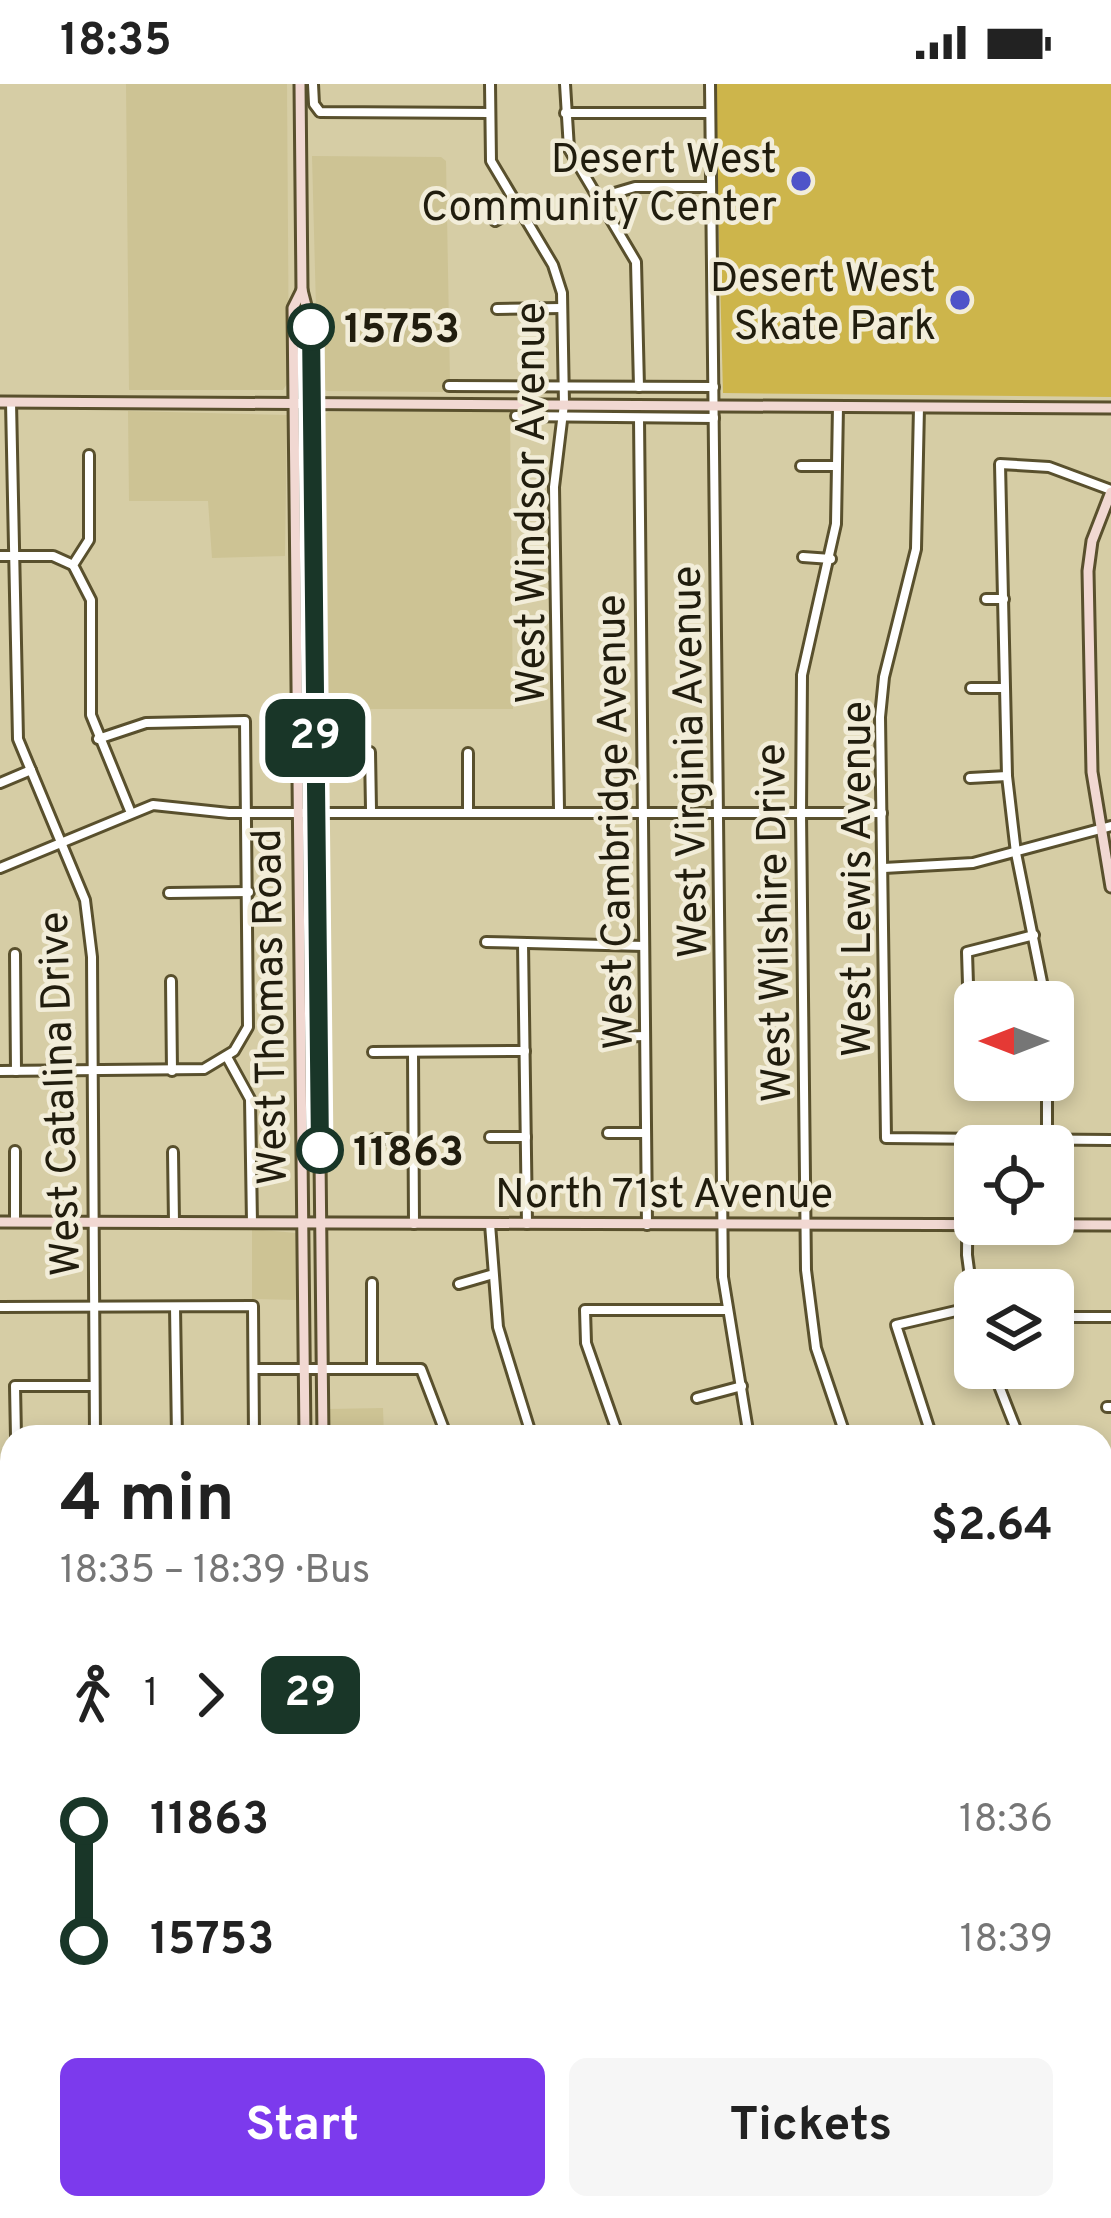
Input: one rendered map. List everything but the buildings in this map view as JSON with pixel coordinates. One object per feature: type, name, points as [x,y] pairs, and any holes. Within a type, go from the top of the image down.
[{"type":"main road","name":"West Thomas Road","points":[[300,84],[302,290],[310,306],[312,403],[323,1425]]},
{"type":"main road","name":"West Thomas Road","points":[[302,290],[292,308],[305,1425]]},
{"type":"main road","points":[[5,402],[1111,408]]},
{"type":"main road","points":[[1111,491],[1088,571],[1092,772],[1105,827],[1111,887]]},
{"type":"main road","points":[[299,862],[317,862]]},
{"type":"main road","points":[[301,997],[318,997]]},
{"type":"main road","name":"North 71st Avenue","points":[[0,1222],[954,1226]]},
{"type":"main road","name":"North 71st Avenue","points":[[1074,1226],[1111,1226]]},
{"type":"street","points":[[314,84],[316,110],[490,113]]},
{"type":"street","name":"West Windsor Avenue","points":[[490,84],[491,161],[558,275],[562,308],[564,404],[554,487],[560,809]]},
{"type":"street","points":[[565,84],[569,149],[636,262],[639,387]]},
{"type":"street","name":"West Virginia Avenue","points":[[710,84],[723,1225],[726,1310],[747,1425]]},
{"type":"street","points":[[565,112],[710,112]]},
{"type":"street","points":[[601,197],[635,187],[711,187]]},
{"type":"street","points":[[495,221],[517,209]]},
{"type":"street","points":[[497,309],[562,308]]},
{"type":"street","points":[[449,386],[713,387]]},
{"type":"street","name":"West Catalina Drive","points":[[5,402],[18,739],[88,914],[95,1071],[95,1425]]},
{"type":"street","name":"West Wilshire Drive","points":[[838,406],[830,559],[802,675],[801,813],[805,1225],[816,1348],[842,1425]]},
{"type":"street","name":"West Lewis Avenue","points":[[919,407],[916,549],[882,699],[886,1138],[954,1139]]},
{"type":"street","points":[[516,416],[714,418]]},
{"type":"street","name":"West Cambridge Avenue","points":[[639,418],[647,1225]]},
{"type":"street","points":[[73,565],[89,540],[89,455]]},
{"type":"street","points":[[1042,981],[1016,853],[1007,776],[1000,464],[1049,467],[1111,491]]},
{"type":"street","points":[[801,466],[836,466]]},
{"type":"street","points":[[0,556],[52,556],[73,565],[91,600],[91,715],[131,813]]},
{"type":"street","points":[[803,557],[830,559]]},
{"type":"street","points":[[986,599],[1004,599]]},
{"type":"street","points":[[971,688],[1004,688]]},
{"type":"street","points":[[0,1071],[204,1069],[227,1057],[245,1036],[250,1017],[245,721],[146,723],[98,740]]},
{"type":"street","points":[[370,752],[371,809]]},
{"type":"street","points":[[468,753],[468,809]]},
{"type":"street","points":[[0,783],[31,770]]},
{"type":"street","points":[[970,778],[1007,776]]},
{"type":"street","points":[[0,868],[131,813],[170,804],[248,813],[560,809],[882,813]]},
{"type":"street","points":[[884,868],[938,867],[1016,853],[1105,827]]},
{"type":"street","points":[[169,893],[249,892]]},
{"type":"street","points":[[969,981],[967,952],[1034,935]]},
{"type":"street","points":[[486,942],[644,946]]},
{"type":"street","points":[[523,943],[527,1224]]},
{"type":"street","points":[[15,954],[16,1071]]},
{"type":"street","points":[[171,981],[172,1071]]},
{"type":"street","points":[[608,1037],[646,1036]]},
{"type":"street","points":[[373,1052],[525,1052]]},
{"type":"street","points":[[413,1052],[414,1224]]},
{"type":"street","points":[[227,1057],[250,1099],[252,1223]]},
{"type":"street","points":[[608,1133],[646,1133]]},
{"type":"street","points":[[490,1137],[526,1137]]},
{"type":"street","points":[[374,1139],[413,1139]]},
{"type":"street","points":[[1074,1139],[1111,1140]]},
{"type":"street","points":[[15,1151],[15,1222]]},
{"type":"street","points":[[173,1152],[174,1223]]},
{"type":"street","points":[[490,1224],[490,1276],[507,1363],[528,1425]]},
{"type":"street","points":[[459,1284],[490,1276]]},
{"type":"street","points":[[372,1283],[372,1369]]},
{"type":"street","points":[[0,1307],[253,1306],[254,1425]]},
{"type":"street","points":[[175,1307],[176,1425]]},
{"type":"street","points":[[615,1425],[586,1343],[585,1310],[726,1310]]},
{"type":"street","points":[[928,1425],[896,1325],[954,1315]]},
{"type":"street","points":[[1074,1317],[1111,1317]]},
{"type":"street","points":[[254,1369],[421,1369],[442,1425]]},
{"type":"street","points":[[16,1425],[15,1386],[94,1386]]},
{"type":"street","points":[[697,1398],[742,1386]]},
{"type":"street","points":[[1000,1389],[1014,1425]]},
{"type":"shaded area","points":[[126,84],[287,84],[289,381],[283,390],[129,390]]},
{"type":"shaded area","points":[[715,84],[1111,84],[1111,397],[723,393]]},
{"type":"shaded area","points":[[312,156],[441,157],[446,161],[450,380],[443,381],[443,392],[327,391],[318,384]]},
{"type":"shaded area","points":[[128,411],[287,415],[285,556],[212,558],[208,501],[129,501]]},
{"type":"shaded area","points":[[328,412],[510,412],[513,709],[321,709],[318,421]]},
{"type":"shaded area","points":[[252,1229],[296,1233],[298,1300],[252,1299]]},
{"type":"shaded area","points":[[383,1408],[384,1425],[328,1425],[328,1409]]},
{"type":"bus line","name":"29","points":[[311,327],[320,1150]]},
{"type":"place","name":"Desert West Community Center","points":[[801,181]]},
{"type":"place","name":"Desert West Skate Park","points":[[960,300]]},
{"type":"place","name":"15753","points":[[311,327]]},
{"type":"place","name":"11863","points":[[320,1150]]}]
